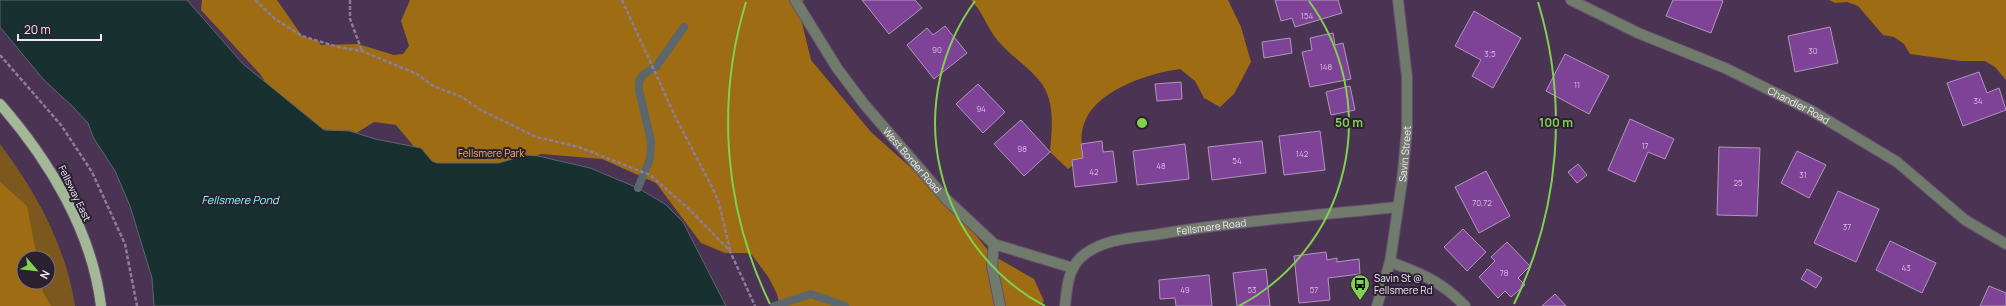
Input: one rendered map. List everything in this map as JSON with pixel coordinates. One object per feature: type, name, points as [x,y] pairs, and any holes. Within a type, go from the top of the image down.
[{"type":"main road","name":"Fellsway East","points":[[0,104],[34,145],[60,187],[91,256],[101,306]]},
{"type":"street","name":"West Border Road","points":[[795,0],[829,55],[864,104],[946,199],[994,244],[1073,268]]},
{"type":"street","name":"Savin Street","points":[[1377,306],[1390,262],[1405,157],[1408,103],[1405,51],[1398,0]]},
{"type":"street","name":"Chandler Road","points":[[1571,0],[1638,33],[1725,68],[1812,111],[1897,162],[1965,220],[2006,244]]},
{"type":"street","name":"Fellsmere Road","points":[[1065,306],[1067,284],[1073,268],[1084,254],[1106,243],[1195,228],[1398,207]]},
{"type":"street","points":[[994,244],[992,266],[1000,306]]},
{"type":"street","points":[[1390,262],[1426,275],[1452,292],[1465,306]]},
{"type":"path","points":[[255,0],[274,19],[302,36],[338,48],[362,51],[417,74],[433,86],[462,97],[479,109],[536,137],[579,147],[650,175],[689,209],[730,251]]},
{"type":"path","points":[[350,0],[350,19],[362,51]]},
{"type":"path","points":[[622,0],[695,158],[716,197],[730,251],[755,305]]},
{"type":"path","points":[[0,55],[61,125],[92,172],[125,244],[137,306]]},
{"type":"shaded area","points":[[0,144],[26,181],[48,220],[65,262],[75,306],[0,306]]},
{"type":"green space","name":"Fellsmere Park","points":[[202,0],[277,0],[302,36],[318,41],[321,45],[358,44],[394,55],[403,54],[409,46],[401,21],[410,0],[804,0],[798,6],[811,60],[871,132],[946,199],[992,255],[1034,279],[1044,301],[1040,306],[780,306],[777,294],[769,278],[752,255],[747,253],[725,253],[701,243],[656,183],[602,159],[541,154],[499,171],[449,172],[421,155],[396,125],[374,122],[353,135],[308,126],[279,103],[260,74],[201,10]]},
{"type":"green space","points":[[971,0],[1228,0],[1241,27],[1251,62],[1234,94],[1220,107],[1204,98],[1195,81],[1180,69],[1155,74],[1127,84],[1114,91],[1102,99],[1093,108],[1086,119],[1082,138],[1083,158],[1068,169],[1050,152],[1052,114],[1048,95],[1044,87],[1033,74],[998,41]]},
{"type":"green space","points":[[1829,0],[2006,0],[2006,80],[1995,67],[1985,61],[1961,61],[1910,54],[1904,44],[1894,37],[1883,35],[1858,6],[1847,2],[1835,3]]},
{"type":"green space","points":[[0,182],[27,206],[35,250],[16,250],[16,290],[43,290],[51,306],[0,306]]},
{"type":"water","name":"Fellsmere Pond","points":[[0,0],[187,0],[243,64],[324,130],[350,131],[375,139],[421,148],[432,161],[437,163],[499,163],[525,155],[538,156],[590,168],[638,188],[665,204],[683,222],[726,306],[154,306],[152,278],[130,206],[115,171],[93,137],[88,123],[43,79],[0,27]]},
{"type":"building","points":[[862,0],[915,0],[922,8],[889,34]]},
{"type":"building","points":[[1275,0],[1338,0],[1342,13],[1295,27],[1292,18],[1281,21]]},
{"type":"building","points":[[1673,0],[1723,1],[1711,33],[1666,16]]},
{"type":"building","points":[[1474,11],[1521,38],[1493,88],[1472,76],[1481,60],[1455,46]]},
{"type":"building","points":[[945,26],[967,53],[934,79],[907,45],[927,28],[933,35]]},
{"type":"building","points":[[1830,27],[1838,63],[1795,72],[1788,36]]},
{"type":"building","points":[[1333,33],[1335,45],[1343,43],[1351,79],[1310,87],[1302,52],[1312,50],[1310,38]]},
{"type":"building","points":[[1290,38],[1292,53],[1264,58],[1262,42]]},
{"type":"building","points":[[1565,54],[1609,76],[1589,114],[1546,91]]},
{"type":"building","points":[[1979,72],[1987,93],[1999,88],[2006,110],[1963,126],[1947,83]]},
{"type":"building","points":[[1181,82],[1182,99],[1157,101],[1155,84]]},
{"type":"building","points":[[978,84],[1005,112],[983,133],[956,104]]},
{"type":"building","points":[[1350,86],[1355,110],[1331,115],[1326,92]]},
{"type":"building","points":[[1630,119],[1674,139],[1665,159],[1648,152],[1635,182],[1608,170]]},
{"type":"building","points":[[1021,120],[1050,152],[1024,176],[994,144]]},
{"type":"building","points":[[1320,131],[1325,170],[1284,175],[1279,136]]},
{"type":"building","points":[[1102,141],[1103,152],[1113,151],[1117,182],[1075,187],[1072,160],[1083,158],[1081,144]]},
{"type":"building","points":[[1262,141],[1266,173],[1212,180],[1208,147]]},
{"type":"building","points":[[1185,144],[1189,179],[1137,185],[1133,151]]},
{"type":"building","points":[[1719,147],[1760,148],[1757,216],[1717,215]]},
{"type":"building","points":[[1797,151],[1826,165],[1809,198],[1781,183]]},
{"type":"building","points":[[1578,164],[1587,175],[1577,183],[1568,172]]},
{"type":"building","points":[[1486,171],[1510,216],[1479,233],[1455,187]]},
{"type":"building","points":[[1838,191],[1879,209],[1856,262],[1814,243]]},
{"type":"building","points":[[1463,229],[1486,252],[1467,271],[1444,247]]},
{"type":"building","points":[[1890,241],[1936,263],[1922,293],[1876,270]]},
{"type":"building","points":[[1507,242],[1530,266],[1518,278],[1525,285],[1511,297],[1505,291],[1498,298],[1479,277],[1495,261],[1491,257]]},
{"type":"building","points":[[1326,252],[1327,260],[1337,258],[1337,262],[1359,259],[1360,274],[1328,278],[1330,300],[1299,303],[1294,256]]},
{"type":"building","points":[[1266,269],[1270,306],[1237,306],[1233,273]]},
{"type":"building","points":[[1807,269],[1822,278],[1816,288],[1801,279]]},
{"type":"building","points":[[1209,275],[1212,306],[1176,306],[1175,298],[1160,299],[1159,280]]},
{"type":"building","points":[[1989,286],[2006,293],[2006,306],[1980,306]]},
{"type":"building","points":[[1555,294],[1566,306],[1542,306]]},
{"type":"waterway","points":[[638,188],[650,159],[651,141],[639,90],[639,82],[642,76],[656,67],[684,27]]},
{"type":"waterway","points":[[774,306],[811,294],[845,306]]},
{"type":"place","name":"Savin St @ Fellsmere Rd","points":[[1360,301]]}]
